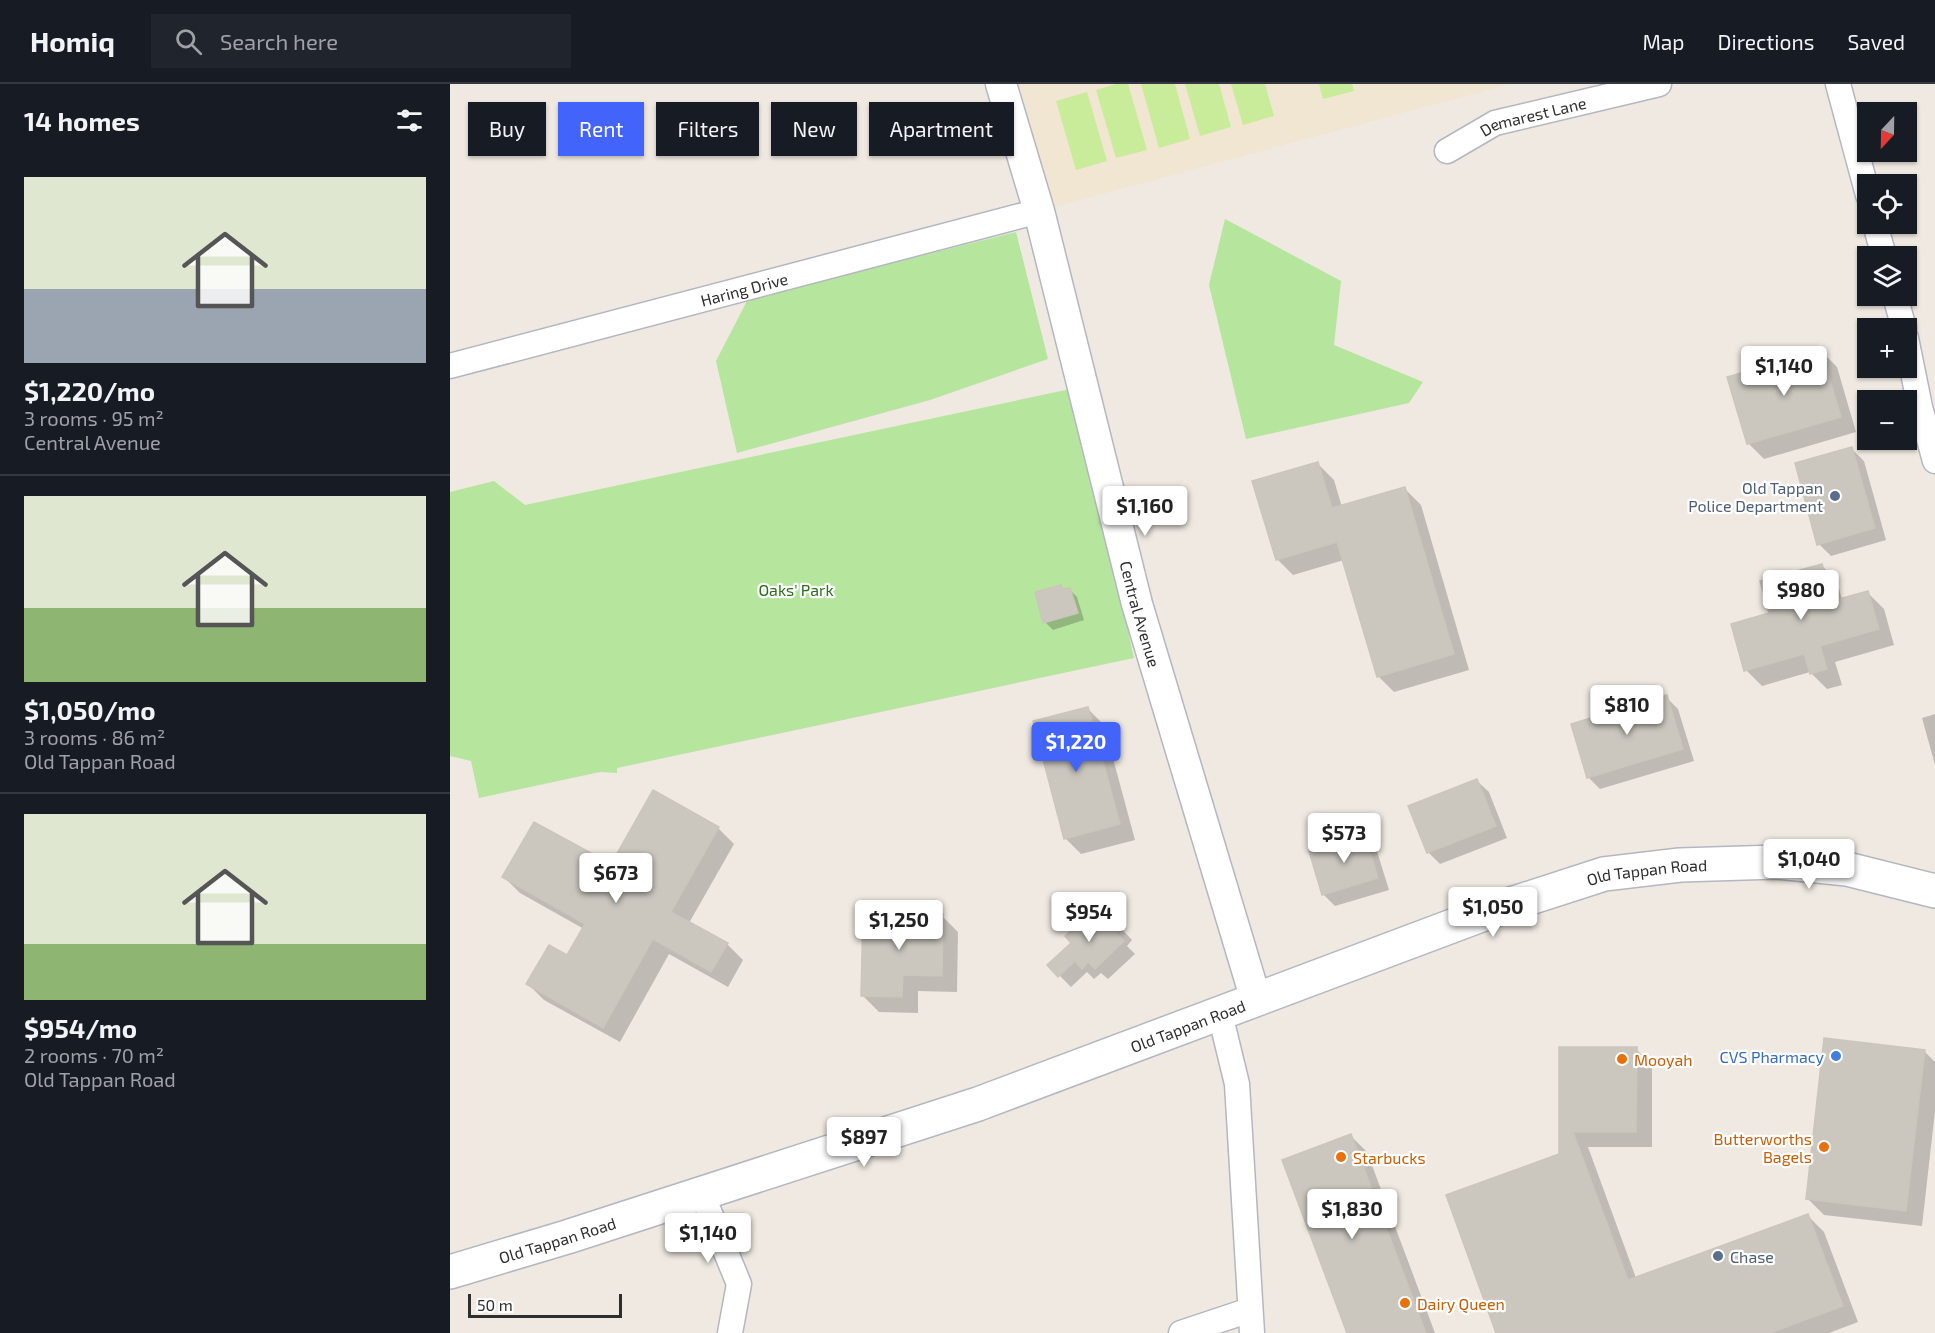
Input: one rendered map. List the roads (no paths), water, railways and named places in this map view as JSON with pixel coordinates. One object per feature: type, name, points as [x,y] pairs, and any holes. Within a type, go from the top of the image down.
[{"type":"main road","name":"Old Tappan Road","points":[[450,1272],[567,1238],[978,1104],[1508,905],[1604,874],[1680,865],[1777,862],[1846,869],[1935,891]]},
{"type":"street","name":"Central Avenue","points":[[1001,84],[1039,211],[1137,604],[1256,1000]]},
{"type":"street","name":"Demarest Lane","points":[[1447,151],[1495,123],[1659,84]]},
{"type":"street","points":[[1838,84],[1862,174]]},
{"type":"street","name":"Haring Drive","points":[[450,366],[1039,211]]},
{"type":"street","points":[[1914,378],[1935,461]]},
{"type":"street","points":[[1181,1333],[1251,1322],[1237,1084],[1220,1014]]},
{"type":"street","points":[[702,1194],[739,1284],[730,1333]]},
{"type":"place","name":"Old Tappan Police Department","points":[[1835,496]]},
{"type":"place","name":"CVS Pharmacy","points":[[1836,1056]]},
{"type":"place","name":"Mooyah","points":[[1622,1059]]},
{"type":"place","name":"Butterworths Bagels","points":[[1824,1147]]},
{"type":"place","name":"Starbucks","points":[[1341,1157]]},
{"type":"place","name":"Chase","points":[[1718,1256]]},
{"type":"place","name":"Dairy Queen","points":[[1405,1303]]},
{"type":"park label","name":"Oaks' Park","points":[[796,589]]}]
